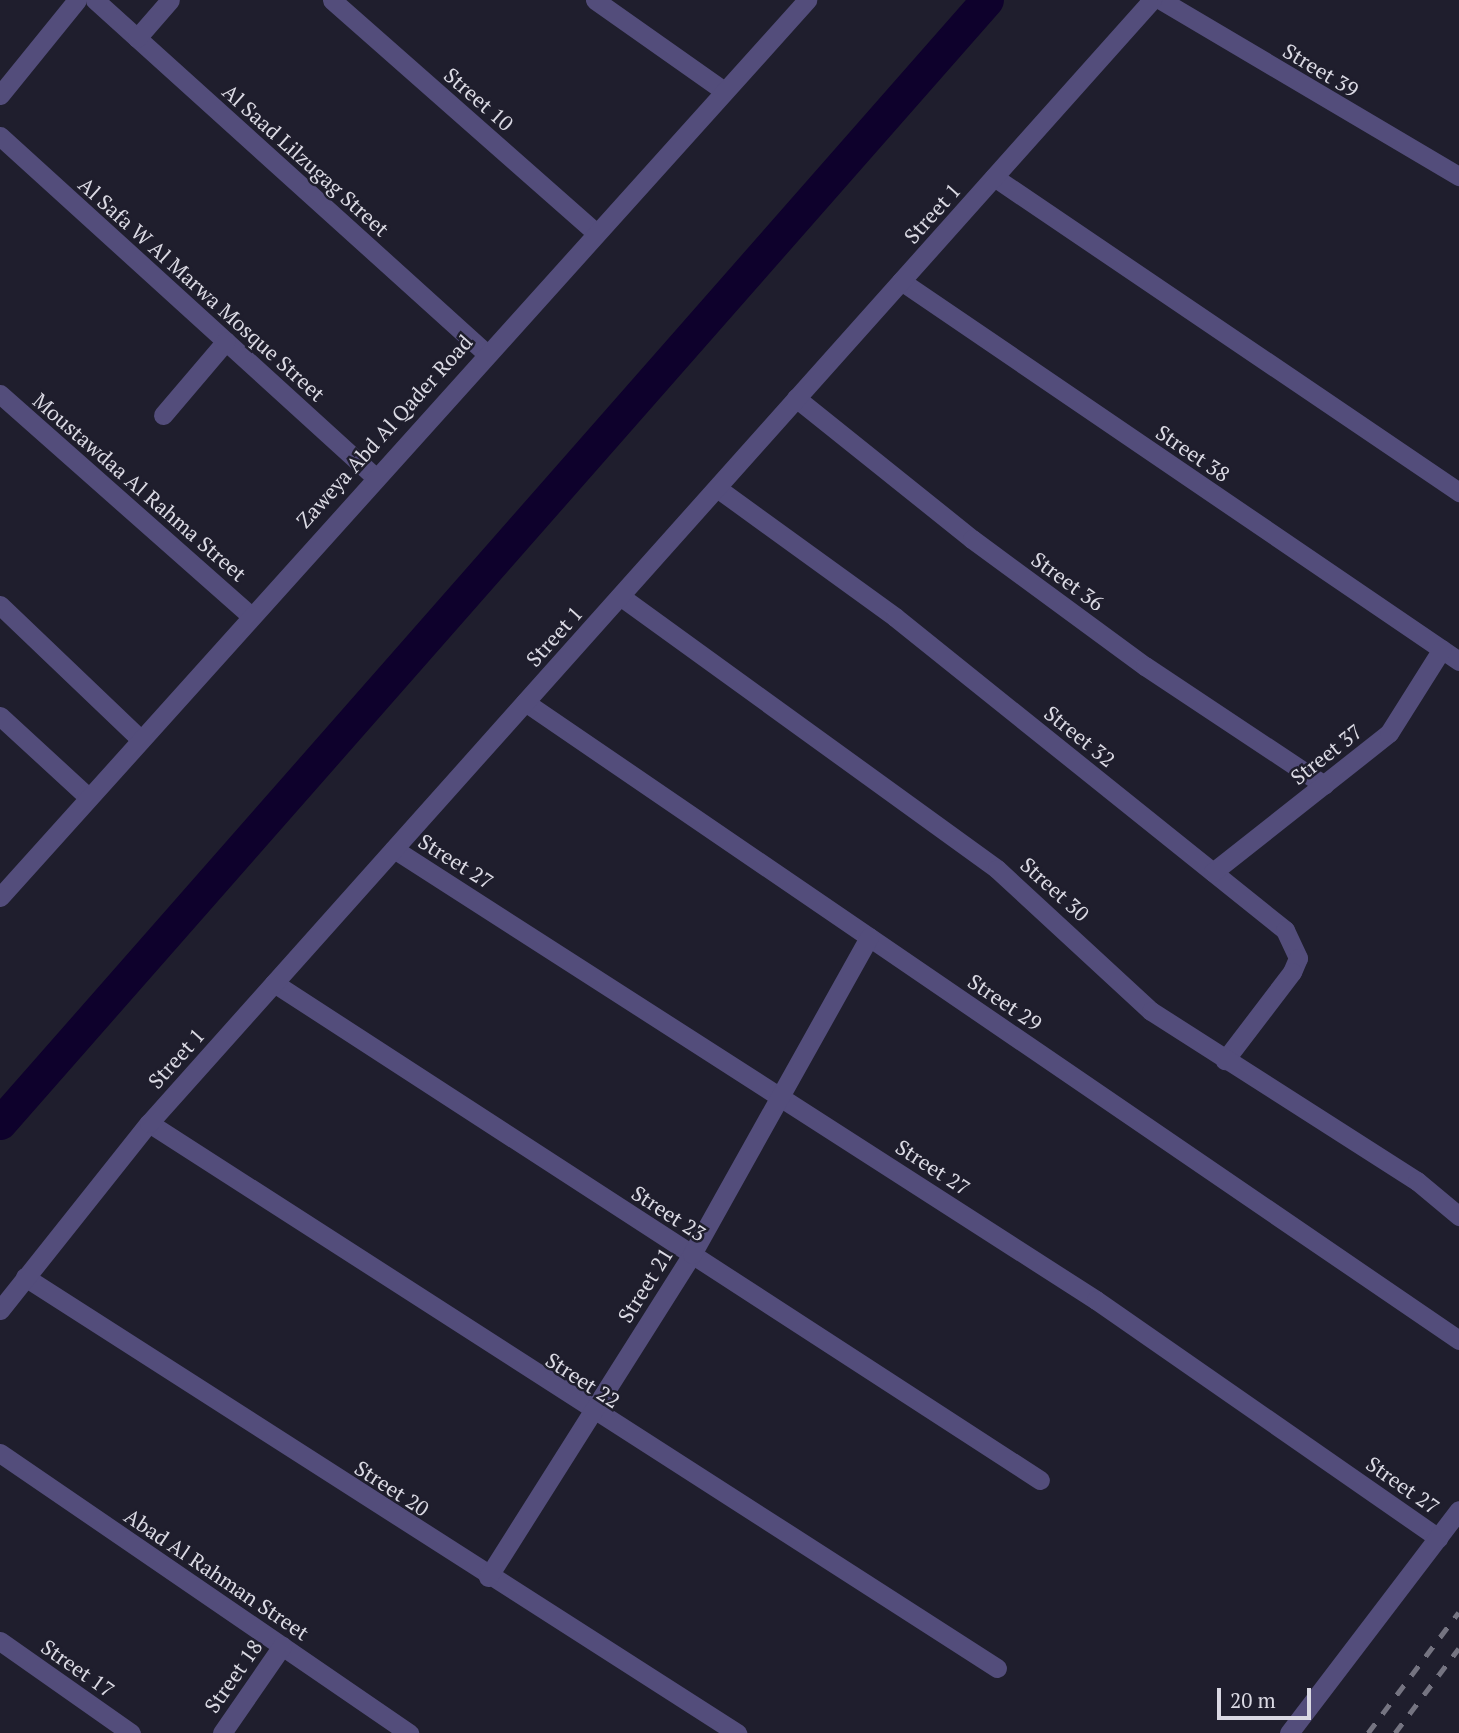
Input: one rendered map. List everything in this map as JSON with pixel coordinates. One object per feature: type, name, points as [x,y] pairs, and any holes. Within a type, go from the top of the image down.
[{"type":"street","points":[[0,95],[77,0]]},
{"type":"street","name":"Al Saad Lilzugag Street","points":[[95,0],[486,353]]},
{"type":"street","points":[[137,38],[170,0]]},
{"type":"street","name":"Street 10","points":[[332,0],[595,232]]},
{"type":"street","points":[[595,0],[724,91]]},
{"type":"street","name":"Zaweya Abd Al Qader Road","points":[[0,897],[249,614],[807,0]]},
{"type":"street","name":"Street 1","points":[[0,1310],[149,1123],[1152,0]]},
{"type":"street","name":"Street 39","points":[[1161,0],[1459,176]]},
{"type":"street","name":"Al Safa W Al Marwa Mosque Street","points":[[0,136],[374,476]]},
{"type":"street","points":[[994,177],[1459,492]]},
{"type":"street","name":"Street 38","points":[[901,281],[1459,661]]},
{"type":"street","points":[[163,415],[226,341]]},
{"type":"street","name":"Moustawdaa Al Rahma Street","points":[[0,394],[249,614]]},
{"type":"street","name":"Street 36","points":[[796,398],[982,547],[1324,785]]},
{"type":"street","name":"Street 32","points":[[717,488],[895,617],[1285,930],[1298,958],[1225,1060]]},
{"type":"street","name":"Street 30","points":[[620,596],[997,869],[1151,1011],[1417,1181],[1459,1216]]},
{"type":"street","points":[[0,605],[140,739]]},
{"type":"street","name":"Street 37","points":[[1213,872],[1324,785],[1403,718],[1441,649]]},
{"type":"street","name":"Street 29","points":[[525,702],[1459,1340]]},
{"type":"street","points":[[0,716],[88,797]]},
{"type":"street","name":"Street 27","points":[[394,849],[1096,1300],[1439,1538]]},
{"type":"street","name":"Street 21","points":[[488,1577],[692,1254],[869,937]]},
{"type":"street","name":"Street 23","points":[[274,983],[1040,1480]]},
{"type":"street","name":"Street 22","points":[[149,1123],[591,1413],[997,1668]]},
{"type":"street","name":"Street 20","points":[[25,1277],[488,1577],[737,1733]]},
{"type":"street","name":"Abad Al Rahman Street","points":[[0,1453],[409,1733]]},
{"type":"street","points":[[1290,1733],[1459,1510]]},
{"type":"street","name":"Street 17","points":[[0,1641],[131,1733]]},
{"type":"street","name":"Street 18","points":[[222,1733],[282,1646]]},
{"type":"waterway","points":[[0,1123],[987,0]]},
{"type":"railway","points":[[1368,1733],[1459,1612]]},
{"type":"railway","points":[[1395,1733],[1459,1648]]}]
